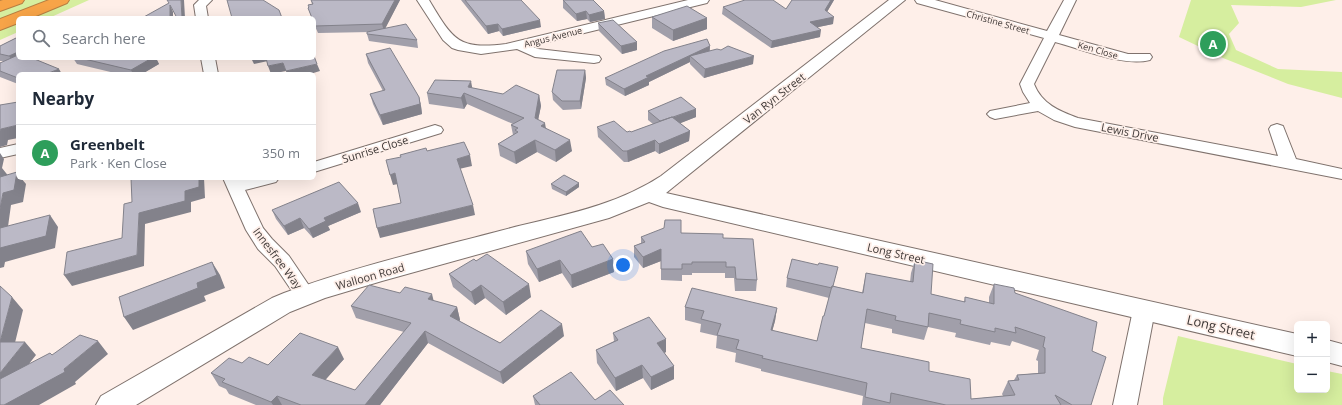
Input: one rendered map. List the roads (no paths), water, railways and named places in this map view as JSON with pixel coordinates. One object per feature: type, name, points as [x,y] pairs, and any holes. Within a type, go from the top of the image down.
[{"type":"highway","points":[[0,7],[17,0]]},
{"type":"highway","points":[[0,7],[21,0]]},
{"type":"highway","points":[[24,16],[62,0]]},
{"type":"highway","points":[[24,16],[62,0]]},
{"type":"highway","points":[[0,26],[16,19]]},
{"type":"highway","points":[[0,26],[16,19]]},
{"type":"street","points":[[202,16],[200,6],[206,0]]},
{"type":"street","name":"Angus Avenue","points":[[423,0],[442,28],[456,44],[464,48],[477,50],[491,50],[519,45],[703,0]]},
{"type":"street","name":"Van Ryn Street","points":[[648,194],[669,181],[898,0]]},
{"type":"street","name":"Christine Street","points":[[921,0],[1051,37]]},
{"type":"street","name":"Lewis Drive","points":[[1070,0],[1027,84],[1034,101],[1040,106],[1059,117],[1075,122],[1342,174]]},
{"type":"street","name":"Ken Close","points":[[1051,37],[1128,58],[1145,57]]},
{"type":"street","points":[[519,45],[535,53],[594,59]]},
{"type":"street","points":[[208,60],[211,72]]},
{"type":"street","points":[[996,114],[1040,106]]},
{"type":"street","points":[[1277,129],[1289,163]]},
{"type":"street","name":"Sunrise Close","points":[[316,165],[435,130]]},
{"type":"street","points":[[0,153],[16,149]]},
{"type":"street","points":[[234,183],[256,180]]},
{"type":"street","name":"Innesfree Way","points":[[234,183],[255,230],[282,261],[305,294]]},
{"type":"street","name":"Walloon Road","points":[[111,405],[280,305],[305,294],[454,251],[599,213],[623,206],[648,194]]},
{"type":"street","name":"Long Street","points":[[648,194],[663,200],[1294,344]]},
{"type":"street","points":[[1125,405],[1144,310]]},
{"type":"street","points":[[1330,352],[1342,355]]},
{"type":"place","name":"Greenbelt","points":[[1213,44]]}]
